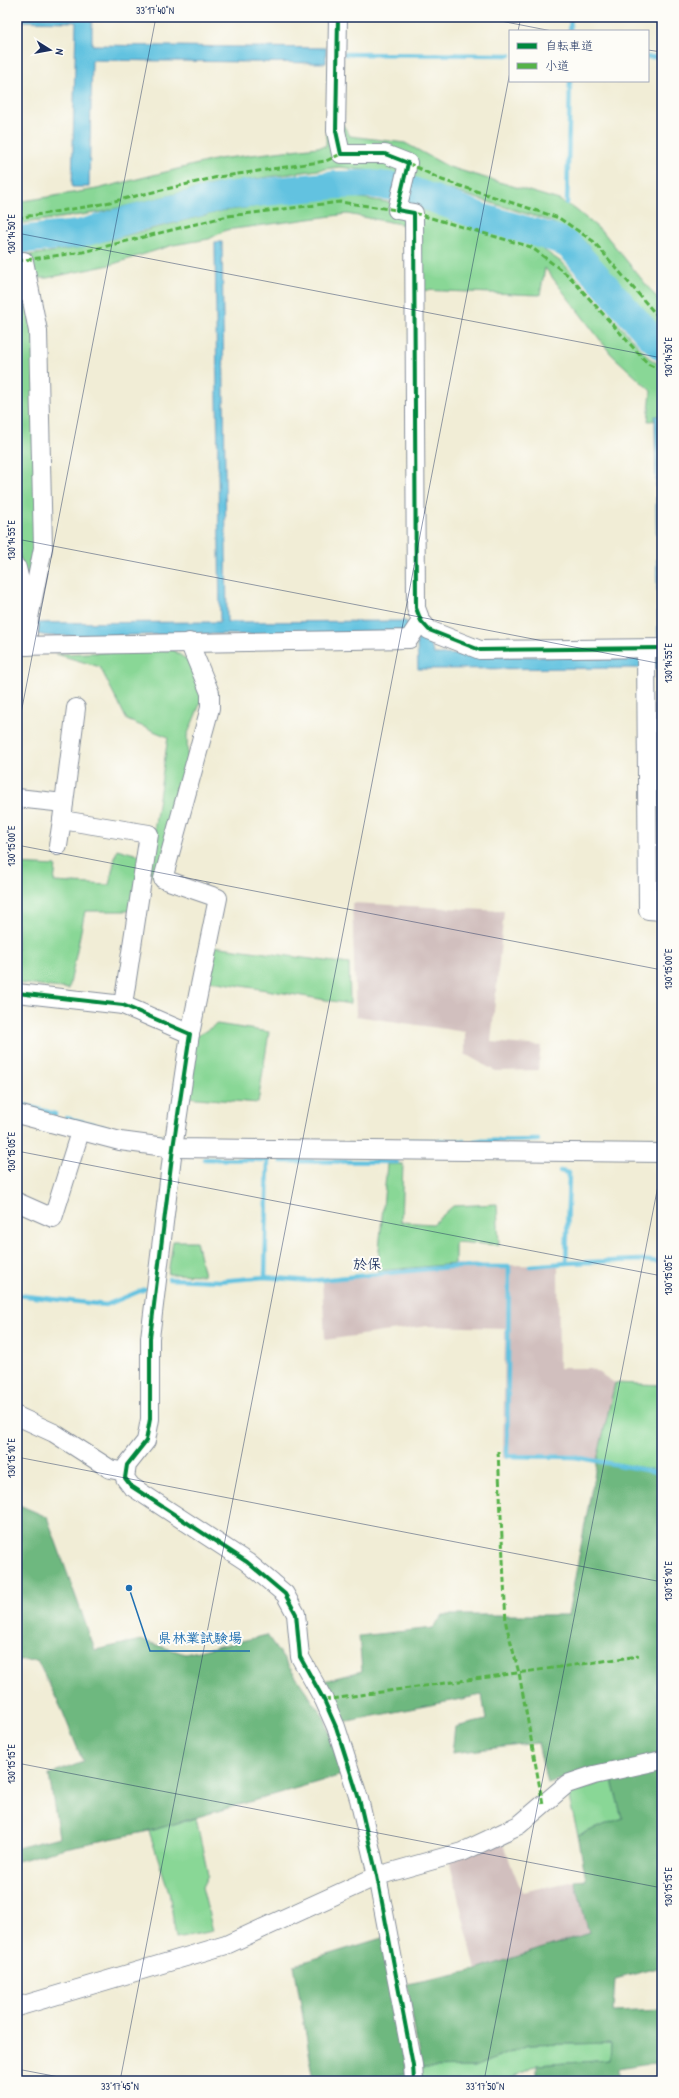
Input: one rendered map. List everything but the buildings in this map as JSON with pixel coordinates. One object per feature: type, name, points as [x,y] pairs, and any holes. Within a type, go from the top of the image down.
[{"type":"street","points":[[338,17],[336,131],[341,154],[384,154],[408,163],[397,210],[414,213],[416,608],[421,620],[429,630],[480,650],[651,655],[648,910],[662,911]]},
{"type":"street","points":[[17,294],[24,261],[38,331],[43,548],[22,646],[409,639],[421,620]]},
{"type":"street","points":[[17,568],[29,618]]},
{"type":"street","points":[[189,642],[210,693],[210,708],[163,878],[218,898],[190,1034],[173,1148],[150,1338],[150,1419],[146,1441],[127,1465],[125,1478],[131,1486],[247,1562],[285,1594],[296,1614],[300,1657],[324,1700],[336,1727],[360,1799],[377,1876],[414,2065],[414,2081]]},
{"type":"street","points":[[58,846],[76,708]]},
{"type":"street","points":[[17,798],[63,812],[149,834],[123,1005]]},
{"type":"street","points":[[17,993],[123,1005],[190,1034]]},
{"type":"street","points":[[17,1114],[80,1132],[120,1141],[173,1148],[662,1153]]},
{"type":"street","points":[[17,1202],[54,1218],[80,1132]]},
{"type":"street","points":[[17,1416],[54,1433],[110,1469],[125,1472]]},
{"type":"street","points":[[17,2007],[226,1945],[377,1876],[462,1852],[519,1825],[568,1784],[594,1775],[662,1760]]},
{"type":"shaded area","points":[[352,903],[504,911],[491,1042],[541,1046],[538,1070],[495,1071],[465,1054],[465,1032],[356,1016]]},
{"type":"shaded area","points":[[455,1264],[558,1266],[559,1368],[591,1368],[615,1383],[597,1460],[503,1457],[505,1328],[427,1326],[325,1340],[322,1282]]},
{"type":"shaded area","points":[[502,1842],[522,1892],[575,1881],[589,1933],[476,1970],[449,1860]]},
{"type":"green space","points":[[343,125],[350,136],[405,143],[449,167],[559,200],[575,209],[604,233],[662,304],[662,330],[647,318],[585,242],[550,221],[397,174],[339,167],[212,185],[102,212],[17,224],[17,202],[97,189],[218,159],[326,146],[327,126]]},
{"type":"green space","points":[[341,195],[407,205],[531,241],[564,264],[649,358],[662,366],[662,420],[648,421],[651,391],[611,354],[545,268],[540,295],[420,290],[406,225],[347,214],[226,230],[209,239],[173,245],[110,265],[47,278],[17,278],[17,257],[76,248],[222,211]]},
{"type":"green space","points":[[22,287],[34,333],[38,548],[30,587],[25,584],[18,547],[17,314]]},
{"type":"green space","points":[[173,650],[193,664],[204,694],[187,736],[188,772],[156,878],[148,871],[168,737],[127,720],[100,667],[56,654]]},
{"type":"green space","points":[[117,849],[142,856],[131,911],[85,911],[69,989],[17,983],[17,864],[56,866],[54,882],[109,885]]},
{"type":"green space","points":[[213,946],[349,964],[350,1004],[206,980]]},
{"type":"green space","points":[[217,1024],[269,1032],[258,1103],[185,1097],[194,1038]]},
{"type":"green space","points":[[387,1164],[403,1164],[401,1222],[433,1224],[453,1206],[497,1204],[499,1245],[455,1242],[455,1264],[377,1271]]},
{"type":"green space","points":[[173,1241],[196,1241],[204,1275],[168,1274]]},
{"type":"green space","points":[[615,1383],[662,1385],[662,1471],[597,1460]]},
{"type":"green space","points":[[597,1460],[662,1471],[662,1753],[660,1770],[662,1770],[662,1967],[615,1979],[613,2012],[662,2010],[662,2062],[618,2069],[618,2081],[537,2081],[537,2065],[610,2060],[611,2043],[528,2045],[475,2067],[421,2068],[407,1984],[476,1970],[589,1933],[575,1881],[586,1880],[578,1835],[622,1818],[609,1768],[547,1783],[538,1743],[452,1753],[455,1727],[486,1720],[482,1695],[343,1722],[324,1681],[362,1671],[359,1636],[433,1628],[443,1615],[568,1615]]},
{"type":"green space","points":[[17,1504],[47,1517],[95,1650],[141,1640],[185,1654],[267,1635],[325,1719],[342,1775],[149,1831],[65,1848],[17,1861],[17,1848],[59,1837],[49,1775],[83,1762],[62,1710],[37,1660],[17,1661]]},
{"type":"green space","points":[[612,1779],[622,1818],[578,1835],[568,1794]]},
{"type":"green space","points":[[196,1818],[208,1875],[202,1887],[213,1931],[176,1938],[169,1892],[149,1831]]},
{"type":"green space","points":[[385,1937],[406,2073],[367,2081],[314,2081],[294,1965]]},
{"type":"green space","points":[[611,2043],[610,2060],[537,2065],[507,2081],[367,2081],[421,2068],[475,2067],[528,2045]]},
{"type":"water","points":[[17,17],[92,17],[92,45],[326,48],[326,63],[92,60],[89,187],[72,187],[76,22],[17,21]]},
{"type":"water","points":[[215,242],[222,242],[227,622],[405,621],[426,636],[434,654],[658,660],[655,416],[662,416],[662,902],[660,902],[658,668],[418,669],[417,640],[224,634],[49,636],[17,631],[17,623],[220,622]]},
{"type":"waterway","points":[[570,30],[571,17]]},
{"type":"waterway","points":[[345,54],[509,55]]},
{"type":"waterway","points":[[649,57],[662,57]]},
{"type":"waterway","points":[[567,203],[570,82]]},
{"type":"waterway","points":[[17,240],[79,234],[134,218],[226,196],[336,185],[370,184],[405,188],[484,218],[557,239],[570,246],[649,335],[662,347]]},
{"type":"waterway","points":[[17,1103],[55,1114]]},
{"type":"waterway","points":[[66,1118],[108,1128]]},
{"type":"waterway","points":[[120,1131],[160,1137]]},
{"type":"waterway","points":[[475,1141],[538,1140]]},
{"type":"waterway","points":[[407,1141],[463,1141]]},
{"type":"waterway","points":[[204,1159],[268,1160],[265,1277]]},
{"type":"waterway","points":[[281,1161],[397,1162]]},
{"type":"waterway","points":[[560,1171],[569,1173],[566,1263],[640,1260],[662,1262]]},
{"type":"waterway","points":[[530,1266],[566,1263]]},
{"type":"waterway","points":[[169,1279],[220,1281],[265,1277],[309,1281],[449,1267],[509,1267],[507,1456],[575,1457],[662,1473]]},
{"type":"waterway","points":[[17,1295],[106,1305],[145,1289]]},
{"type":"marked path","points":[[17,218],[97,205],[218,177],[326,161],[341,154]]},
{"type":"marked path","points":[[408,163],[442,180],[559,218],[593,241],[653,311],[662,319]]},
{"type":"marked path","points":[[17,261],[83,252],[228,216],[340,202],[397,210]]},
{"type":"marked path","points":[[414,213],[531,247],[569,276],[648,364],[662,371]]},
{"type":"marked path","points":[[498,1451],[506,1624],[519,1673],[543,1805]]},
{"type":"marked path","points":[[324,1700],[639,1656]]},
{"type":"cycle path","points":[[338,17],[336,131],[341,154],[385,154],[408,163],[397,210],[414,213],[416,608],[421,621],[429,630],[480,650],[662,648]]},
{"type":"cycle path","points":[[17,993],[123,1005],[190,1034],[173,1148],[150,1338],[150,1419],[146,1441],[127,1465],[125,1478],[131,1486],[247,1562],[285,1594],[296,1614],[300,1657],[324,1700],[336,1727],[359,1799],[377,1876],[413,2065],[414,2081]]},
{"type":"place","name":"県林業試験場","points":[[129,1588]]},
{"type":"district","name":"於保","points":[[367,1263]]}]
